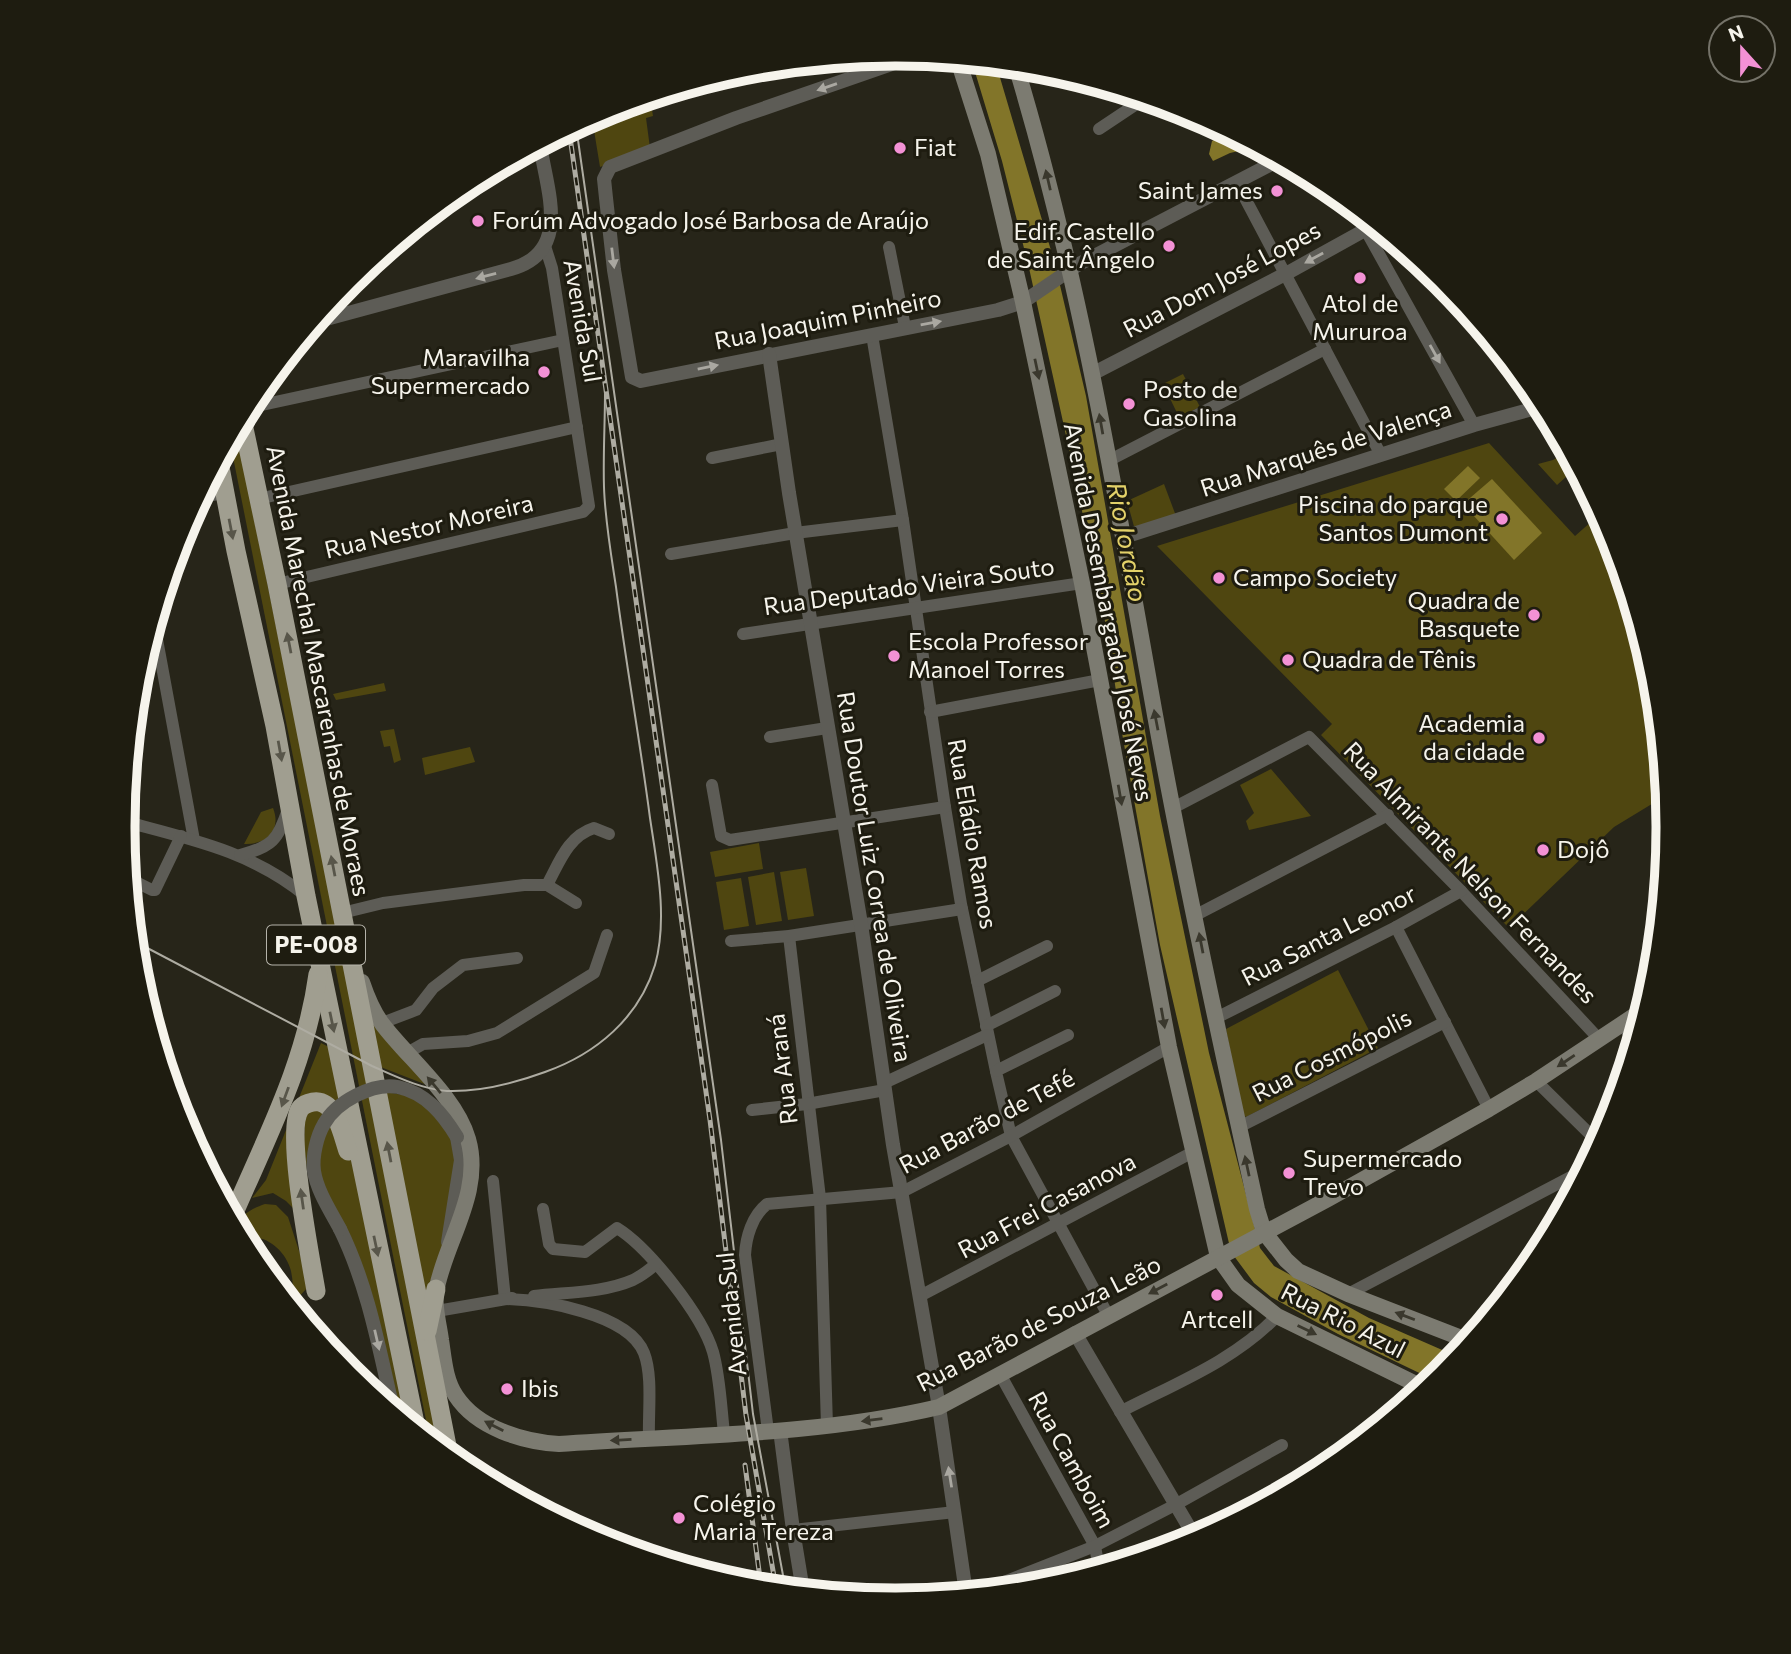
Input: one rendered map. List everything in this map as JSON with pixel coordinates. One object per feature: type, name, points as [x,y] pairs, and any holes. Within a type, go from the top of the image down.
[{"type":"highway","name":"Avenida Marechal Mascarenhas de Moraes","points":[[245,434],[446,1439]]},
{"type":"highway","name":"PE-008","points":[[221,476],[275,726],[306,896],[413,1414]]},
{"type":"highway","points":[[237,1207],[268,1140],[308,1033],[320,961]]},
{"type":"highway","points":[[316,1291],[298,1174],[295,1136],[300,1109],[308,1103],[319,1102],[326,1105],[337,1118],[370,1208]]},
{"type":"highway","points":[[426,1339],[436,1289]]},
{"type":"highway","points":[[405,1378],[408,1410]]},
{"type":"main road","name":"Avenida Desembargador José Neves","points":[[961,70],[988,154],[1027,299],[1169,1048],[1193,1152],[1222,1255]]},
{"type":"main road","name":"Avenida Desembargador José Neves","points":[[1019,77],[1037,137],[1066,272],[1092,374],[1173,808],[1261,1234]]},
{"type":"main road","name":"Avenida Marechal Mascarenhas de Moraes","points":[[346,933],[371,1006],[462,1122],[472,1153],[472,1170],[466,1200],[446,1261]]},
{"type":"main road","name":"Rua Barão de Souza Leão","points":[[446,1261],[436,1289],[447,1379],[456,1396],[471,1413],[516,1436],[547,1443],[774,1430],[890,1418],[939,1407],[1261,1234],[1536,1082],[1631,1018]]},
{"type":"main road","name":"Rua Rio Azul","points":[[1261,1234],[1298,1271],[1348,1294],[1459,1337]]},
{"type":"main road","name":"Rua Rio Azul","points":[[1222,1255],[1238,1285],[1277,1316],[1414,1383]]},
{"type":"street","name":"Avenida Sul","points":[[641,380],[636,380],[630,373],[614,270],[604,179],[610,167],[879,67]]},
{"type":"street","points":[[1099,129],[1135,105]]},
{"type":"street","name":"Avenida Sul","points":[[541,154],[552,222],[550,238],[545,246],[552,268],[589,506]]},
{"type":"street","name":"Rua Joaquim Pinheiro","points":[[641,380],[998,310],[1027,299],[1066,272],[1270,165]]},
{"type":"street","points":[[1237,183],[1381,455]]},
{"type":"street","name":"Rua Dom José Lopes","points":[[1092,374],[1365,230]]},
{"type":"street","points":[[1376,238],[1474,425]]},
{"type":"street","points":[[332,318],[517,268],[534,259],[545,246]]},
{"type":"street","points":[[888,247],[905,327]]},
{"type":"street","name":"Rua Eládio Ramos","points":[[872,335],[916,609],[944,807],[962,909],[1011,1136],[1108,1315]]},
{"type":"street","points":[[262,405],[563,340]]},
{"type":"street","points":[[1108,461],[1325,349]]},
{"type":"street","name":"Rua Doutor Luiz Correa de Oliveira","points":[[769,354],[795,533],[861,924],[884,1086],[939,1407],[965,1584]]},
{"type":"street","name":"Rua Marquês de Valença","points":[[1124,537],[1531,409]]},
{"type":"street","points":[[258,499],[577,427]]},
{"type":"street","points":[[712,458],[782,444]]},
{"type":"street","points":[[211,495],[224,493]]},
{"type":"street","name":"Rua Nestor Moreira","points":[[277,584],[583,512],[589,506]]},
{"type":"street","points":[[671,554],[795,533],[902,520]]},
{"type":"street","name":"Rua Deputado Vieira Souto","points":[[743,634],[1082,583]]},
{"type":"street","points":[[158,644],[194,840]]},
{"type":"street","points":[[930,712],[1100,680]]},
{"type":"street","points":[[770,737],[827,728]]},
{"type":"street","name":"Rua Almirante Nelson Fernandes","points":[[1173,808],[1309,737],[1388,815],[1600,1039]]},
{"type":"street","points":[[712,785],[721,836],[725,839],[944,807]]},
{"type":"street","points":[[240,855],[258,851],[276,839],[289,806]]},
{"type":"street","points":[[1196,915],[1388,815]]},
{"type":"street","points":[[135,824],[240,855],[284,878],[306,896]]},
{"type":"street","points":[[547,885],[575,839],[594,828],[609,834]]},
{"type":"street","points":[[138,883],[155,890],[181,836]]},
{"type":"street","points":[[342,913],[383,903],[524,885],[547,885],[576,902]]},
{"type":"street","name":"Rua Santa Leonor","points":[[1216,1018],[1461,891]]},
{"type":"street","points":[[731,941],[789,936],[962,909]]},
{"type":"street","points":[[1396,927],[1489,1109]]},
{"type":"street","points":[[407,1053],[422,1044],[485,1038],[508,1027],[594,972],[607,935]]},
{"type":"street","name":"Rua Araná","points":[[789,936],[820,1198],[827,1426]]},
{"type":"street","points":[[977,981],[1048,946]]},
{"type":"street","points":[[382,1023],[416,1010],[433,988],[463,965],[517,958]]},
{"type":"street","points":[[752,1110],[807,1104],[884,1086],[1055,991]]},
{"type":"street","name":"Rua Cosmópolis","points":[[1239,1127],[1445,1022]]},
{"type":"street","points":[[1621,1025],[1628,1032]]},
{"type":"street","points":[[996,1071],[1068,1035]]},
{"type":"street","name":"Rua Barão de Tefé","points":[[772,1203],[902,1192],[1011,1136],[1169,1048]]},
{"type":"street","points":[[1536,1082],[1591,1135]]},
{"type":"street","points":[[390,1395],[369,1304],[351,1252],[314,1171],[318,1136],[325,1121],[354,1097],[376,1089],[396,1087],[418,1095],[446,1118],[457,1137],[461,1160],[451,1213],[446,1261]]},
{"type":"street","name":"Rua Frei Casanova","points":[[920,1296],[1193,1152]]},
{"type":"street","points":[[1348,1294],[1570,1177]]},
{"type":"street","points":[[493,1181],[505,1299]]},
{"type":"street","name":"Avenida Sul","points":[[772,1203],[762,1208],[748,1231],[746,1243],[774,1430],[801,1582]]},
{"type":"street","points":[[543,1209],[549,1244],[553,1249],[584,1252],[617,1228],[644,1250],[656,1264],[697,1317],[706,1333],[713,1353],[724,1433]]},
{"type":"street","points":[[437,1311],[505,1299],[601,1289],[635,1279],[656,1264]]},
{"type":"street","points":[[505,1299],[529,1299],[598,1316],[615,1324],[639,1343],[645,1354],[648,1371],[649,1438]]},
{"type":"street","points":[[1120,1412],[1230,1355],[1253,1339],[1277,1316]]},
{"type":"street","points":[[1075,1333],[1190,1529]]},
{"type":"street","name":"Rua Camboim","points":[[1000,1374],[1095,1546],[1097,1560]]},
{"type":"street","points":[[1014,1578],[1095,1546],[1282,1445]]},
{"type":"street","points":[[793,1530],[955,1512]]},
{"type":"shaded area","name":"Rio Jordão","points":[[975,71],[999,74],[1055,264],[1086,396],[1160,816],[1209,1053],[1260,1248],[1274,1266],[1369,1318],[1445,1351],[1423,1375],[1338,1334],[1271,1297],[1254,1283],[1231,1252],[1160,945],[1122,733],[1108,636],[1071,458],[1002,161]]},
{"type":"shaded area","points":[[651,107],[653,116],[646,118],[650,148],[600,167],[594,129]]},
{"type":"shaded area","points":[[1218,138],[1242,150],[1213,161],[1209,154],[1212,141]]},
{"type":"shaded area","points":[[1183,374],[1200,407],[1179,417],[1163,384]]},
{"type":"shaded area","points":[[1489,443],[1575,536],[1592,521],[1616,583],[1630,630],[1649,728],[1655,802],[1614,827],[1509,928],[1321,735],[1332,724],[1157,546]]},
{"type":"shaded area","points":[[239,444],[441,1436],[427,1425],[233,455]]},
{"type":"shaded area","points":[[1559,456],[1569,474],[1557,485],[1538,464]]},
{"type":"shaded area","points":[[1468,466],[1480,478],[1456,501],[1444,489]]},
{"type":"shaded area","name":"Piscina do parque Santos Dumont","points":[[1492,479],[1542,533],[1514,560],[1463,504]]},
{"type":"shaded area","points":[[1164,484],[1176,516],[1135,530],[1127,501]]},
{"type":"shaded area","points":[[384,683],[386,691],[336,700],[333,694]]},
{"type":"shaded area","points":[[394,729],[401,760],[394,763],[390,746],[384,747],[380,731]]},
{"type":"shaded area","points":[[470,747],[475,762],[425,775],[422,758]]},
{"type":"shaded area","points":[[1271,769],[1311,816],[1249,830],[1246,821],[1254,813],[1240,785]]},
{"type":"shaded area","points":[[273,808],[275,823],[270,835],[259,842],[244,844],[261,812]]},
{"type":"shaded area","points":[[759,843],[763,869],[715,877],[710,852]]},
{"type":"shaded area","points":[[806,868],[814,916],[788,920],[780,872]]},
{"type":"shaded area","points":[[774,872],[782,921],[756,925],[748,877]]},
{"type":"shaded area","points":[[741,878],[749,926],[724,930],[716,882]]},
{"type":"shaded area","points":[[1338,970],[1378,1048],[1246,1117],[1243,1115],[1226,1029]]},
{"type":"shaded area","points":[[370,1017],[427,1085],[378,1066]]},
{"type":"shaded area","points":[[321,1043],[331,1048],[342,1102],[306,1100],[296,1211],[273,1193],[252,1198],[266,1180]]},
{"type":"shaded area","points":[[379,1091],[416,1097],[444,1120],[459,1160],[426,1331]]},
{"type":"shaded area","points":[[314,1110],[329,1112],[307,1169],[304,1146],[305,1114]]},
{"type":"shaded area","points":[[326,1122],[348,1135],[403,1406],[395,1400],[376,1310],[316,1170]]},
{"type":"shaded area","points":[[265,1204],[276,1205],[288,1217],[302,1260],[307,1288],[298,1297],[293,1291],[291,1271],[284,1257],[273,1245],[256,1238],[243,1217]]},
{"type":"tram line","points":[[577,136],[721,1140],[753,1414],[784,1579]]},
{"type":"tram line","points":[[145,947],[372,1066],[408,1082],[437,1090],[485,1088],[545,1072],[598,1044],[627,1017],[648,984],[655,965],[661,911],[656,854],[607,524],[604,475],[605,392]]},
{"type":"railway","points":[[570,140],[710,1120],[746,1415],[774,1577]]},
{"type":"railway","points":[[745,1465],[760,1575]]},
{"type":"place","name":"Fiat","points":[[900,148]]},
{"type":"place","name":"Saint James","points":[[1277,191]]},
{"type":"place","name":"Forúm Advogado José Barbosa de Araújo","points":[[478,221]]},
{"type":"place","name":"Edif. Castello de Saint Ângelo","points":[[1169,246]]},
{"type":"place","name":"Atol de Mururoa","points":[[1360,278]]},
{"type":"place","name":"Maravilha Supermercado","points":[[544,372]]},
{"type":"place","name":"Posto de Gasolina","points":[[1129,404]]},
{"type":"place","name":"Piscina do parque Santos Dumont","points":[[1502,519]]},
{"type":"place","name":"Campo Society","points":[[1219,578]]},
{"type":"place","name":"Quadra de Basquete","points":[[1534,615]]},
{"type":"place","name":"Escola Professor Manoel Torres","points":[[894,656]]},
{"type":"place","name":"Quadra de Tênis","points":[[1288,660]]},
{"type":"place","name":"Academia da cidade","points":[[1539,738]]},
{"type":"place","name":"Dojô","points":[[1543,850]]},
{"type":"place","name":"Supermercado Trevo","points":[[1289,1173]]},
{"type":"place","name":"Artcell","points":[[1217,1295]]},
{"type":"place","name":"Ibis","points":[[507,1389]]},
{"type":"place","name":"Colégio Maria Tereza","points":[[679,1518]]}]
